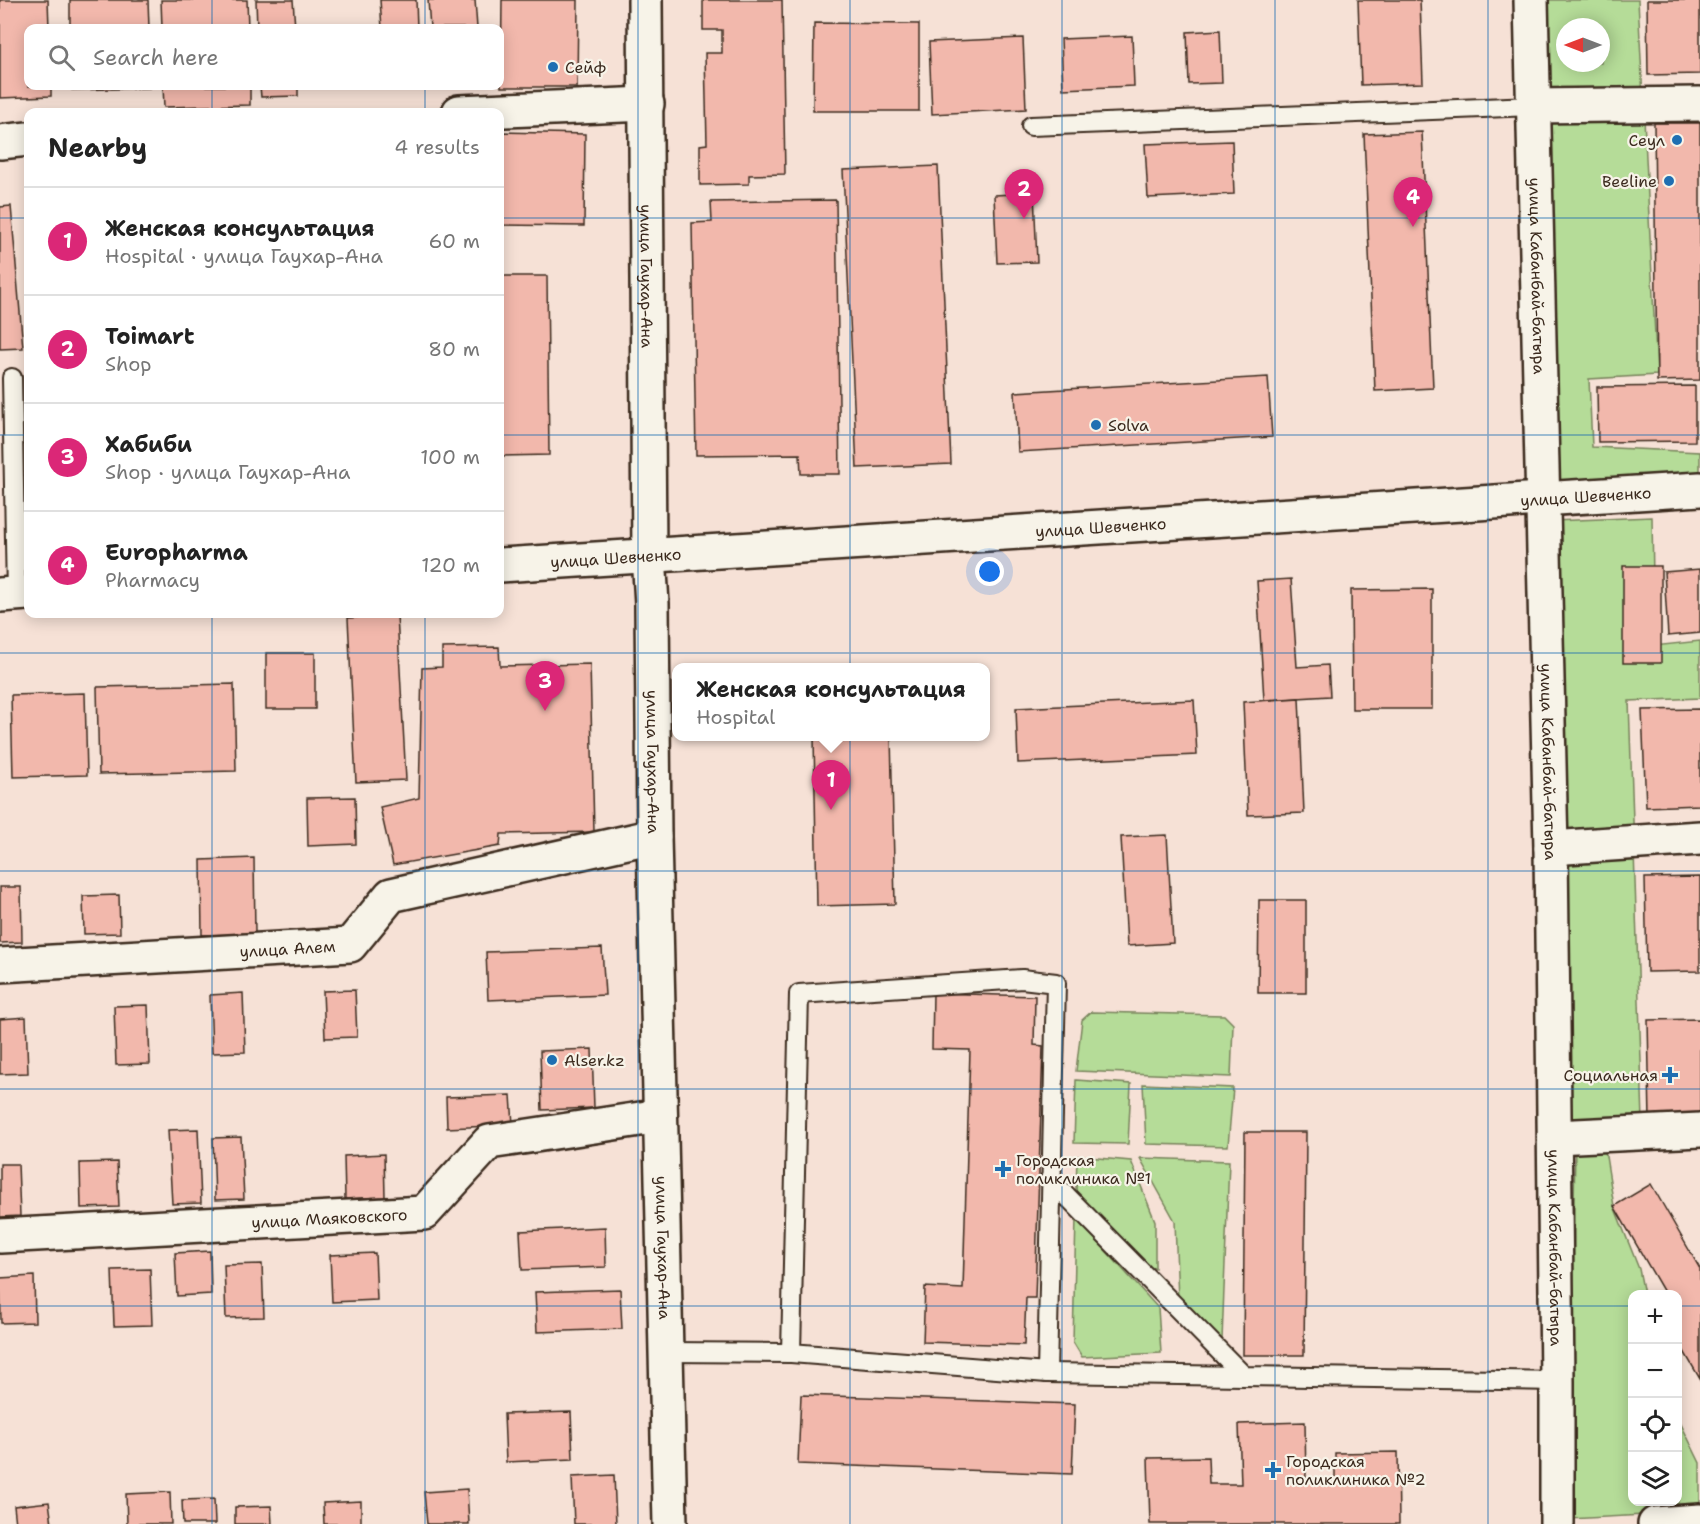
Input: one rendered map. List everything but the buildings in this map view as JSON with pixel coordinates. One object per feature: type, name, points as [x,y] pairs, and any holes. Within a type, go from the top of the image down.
[{"type":"street","name":"улица Гаухар-Ана","points":[[645,0],[649,555],[652,604],[654,836],[670,1524]]},
{"type":"street","name":"улица Кабанбай-батыра","points":[[1531,0],[1551,848],[1557,1524]]},
{"type":"street","points":[[504,110],[646,104]]},
{"type":"street","points":[[1533,106],[1700,104]]},
{"type":"street","points":[[0,142],[24,140]]},
{"type":"street","name":"улица Шевченко","points":[[504,564],[1700,489]]},
{"type":"street","name":"улица Алем","points":[[0,965],[350,945],[391,895],[654,836]]},
{"type":"street","points":[[1551,848],[1700,838]]},
{"type":"street","name":"улица Маяковского","points":[[0,1236],[424,1213],[489,1142],[660,1116]]},
{"type":"street","points":[[1555,1137],[1700,1130]]},
{"type":"street","points":[[1655,1524],[1700,1521]]},
{"type":"lane","points":[[1031,126],[1533,106]]},
{"type":"lane","points":[[12,378],[15,594]]},
{"type":"lane","points":[[791,1353],[799,994],[1023,979],[1056,983],[1047,1373]]},
{"type":"lane","points":[[1050,1179],[1244,1376]]},
{"type":"lane","points":[[666,1352],[791,1353],[1047,1373],[1557,1381]]},
{"type":"green space","points":[[1541,0],[1638,0],[1657,375],[1589,379],[1592,447],[1700,452],[1700,482],[1549,489]]},
{"type":"green space","points":[[1652,517],[1654,646],[1700,641],[1700,698],[1629,701],[1643,1121],[1559,1127],[1552,521]]},
{"type":"green space","points":[[1091,1012],[1224,1015],[1233,1024],[1231,1077],[1076,1071],[1082,1020]]},
{"type":"green space","points":[[1076,1080],[1131,1084],[1128,1144],[1074,1143]]},
{"type":"green space","points":[[1143,1084],[1233,1088],[1228,1146],[1146,1144]]},
{"type":"green space","points":[[1604,1144],[1614,1206],[1639,1269],[1643,1290],[1628,1290],[1628,1506],[1682,1506],[1682,1426],[1700,1463],[1700,1512],[1569,1519],[1575,1146]]},
{"type":"green space","points":[[1077,1156],[1131,1161],[1155,1221],[1155,1268],[1147,1267],[1076,1191]]},
{"type":"green space","points":[[1140,1158],[1229,1161],[1222,1340],[1178,1301],[1175,1221]]},
{"type":"green space","points":[[1076,1218],[1158,1308],[1161,1353],[1082,1357],[1073,1342]]},
{"type":"place","name":"Сейф","points":[[553,67]]},
{"type":"place","name":"Сеул","points":[[1677,140]]},
{"type":"place","name":"Beeline","points":[[1669,181]]},
{"type":"place","name":"Toimart","points":[[1024,219]]},
{"type":"place","name":"Europharma","points":[[1413,227]]},
{"type":"place","name":"Solva","points":[[1096,425]]},
{"type":"place","name":"Хабиби","points":[[545,711]]},
{"type":"place","name":"Женская консультация","points":[[831,810]]},
{"type":"place","name":"Alser.kz","points":[[552,1060]]},
{"type":"place","name":"Социальная","points":[[1670,1075]]},
{"type":"place","name":"Городская поликлиника №1","points":[[1003,1169]]},
{"type":"place","name":"Городская поликлиника №2","points":[[1273,1470]]}]
